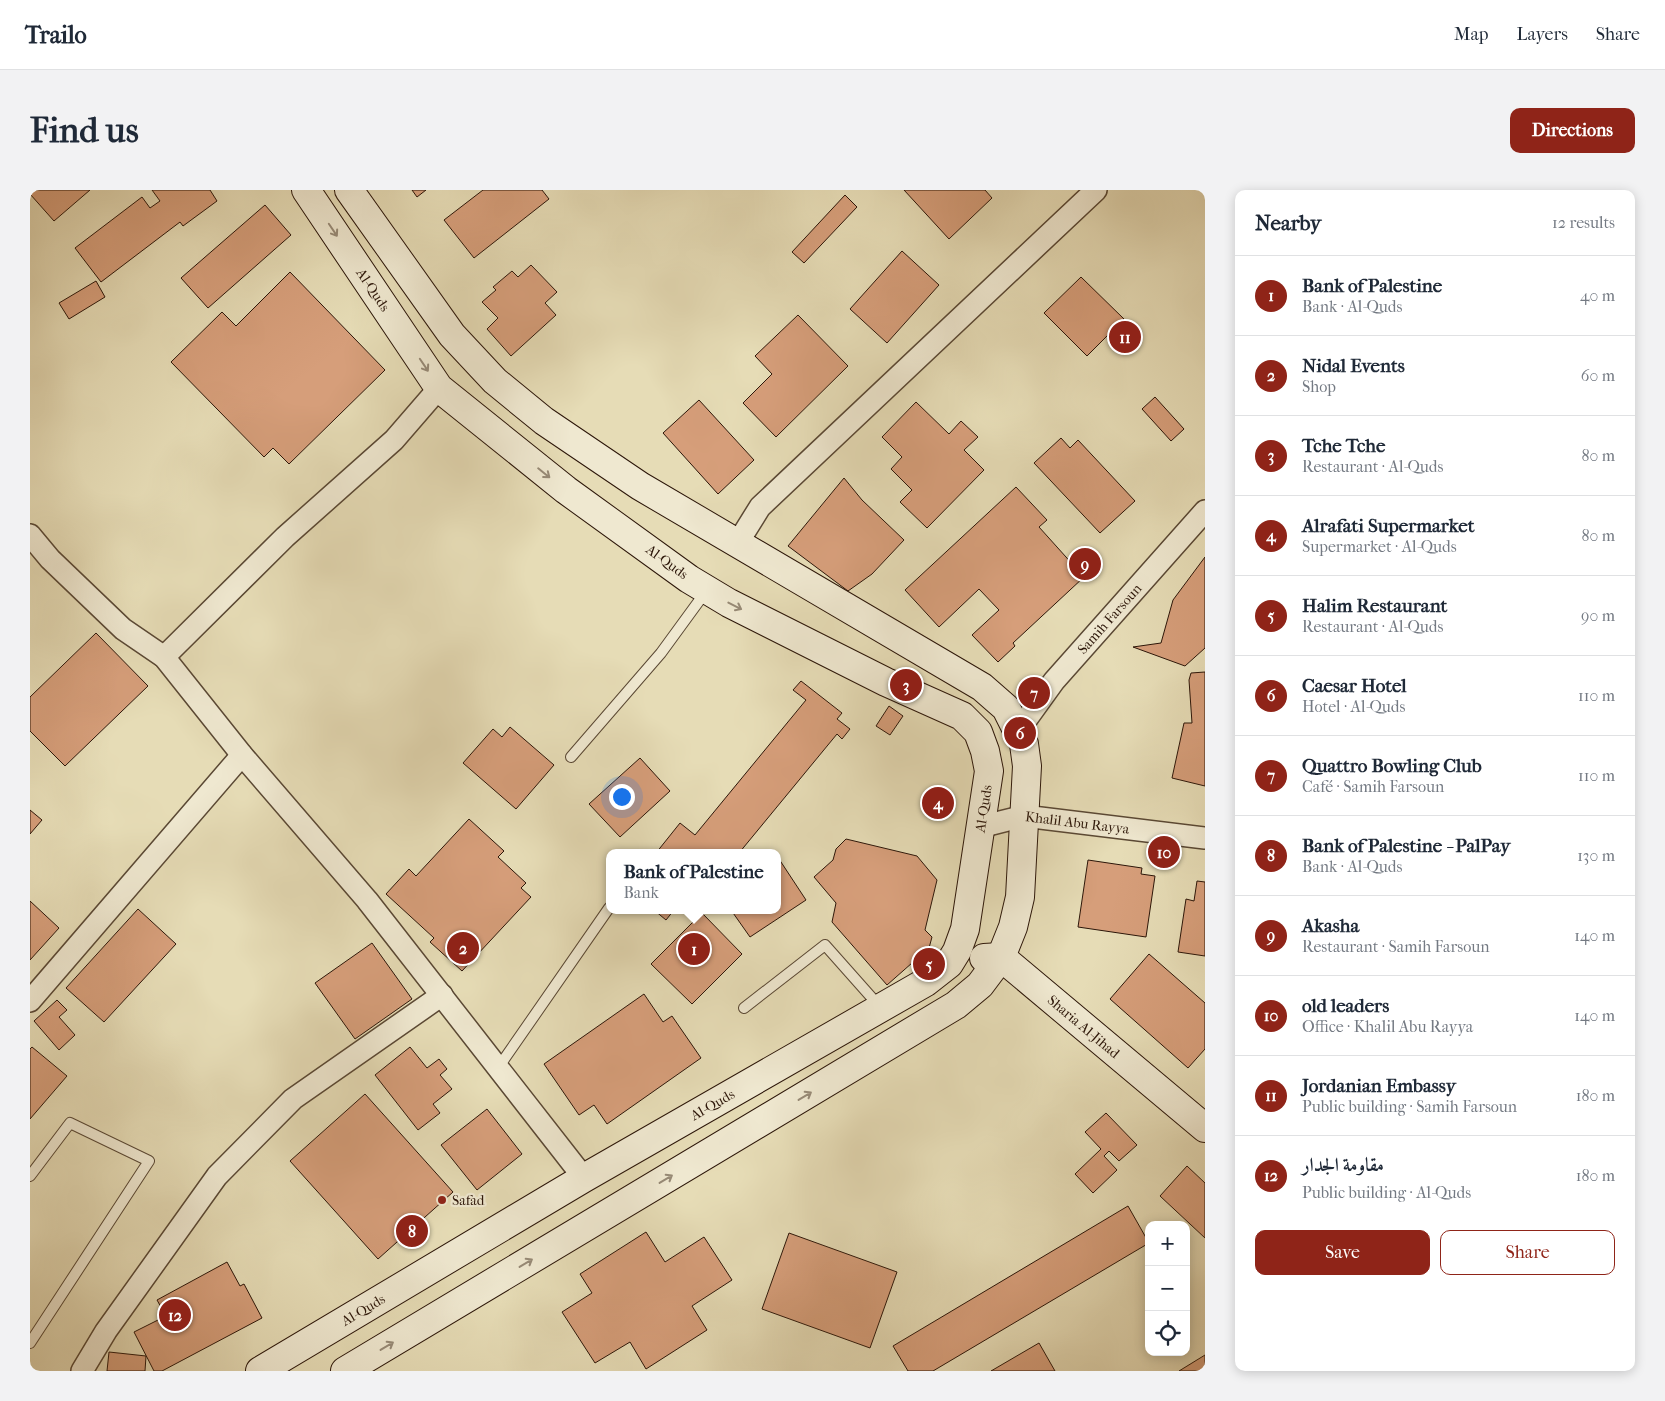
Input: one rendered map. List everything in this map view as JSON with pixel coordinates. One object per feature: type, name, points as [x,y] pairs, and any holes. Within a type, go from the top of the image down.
[{"type":"street","name":"Al-Quds","points":[[260,1371],[584,1178],[926,982],[950,961],[957,952],[965,929],[988,771],[985,751],[978,732],[962,716],[886,682],[729,603],[689,579],[566,490],[439,388],[306,190]]},
{"type":"street","points":[[345,1371],[956,1005],[980,984],[1001,957],[1013,927],[1020,897],[1027,766],[1024,744],[1006,708],[982,687],[640,486],[552,426],[495,381],[452,335],[349,190]]},
{"type":"street","points":[[737,544],[760,507],[1096,190]]},
{"type":"street","points":[[164,658],[285,538],[394,440],[439,388]]},
{"type":"street","name":"Samih Farsoun","points":[[1018,731],[1054,681],[1205,511]]},
{"type":"street","points":[[30,535],[50,559],[123,629],[164,658],[242,755],[367,900],[584,1178]]},
{"type":"street","points":[[30,1001],[242,755]]},
{"type":"street","name":"Khalil Abu Rayya","points":[[980,827],[1024,816],[1205,838]]},
{"type":"street","points":[[950,961],[1001,957]]},
{"type":"street","name":"Sharia Al-Jihad","points":[[1001,957],[1205,1128]]},
{"type":"street","points":[[82,1371],[106,1331],[217,1176],[293,1100],[442,995]]},
{"type":"lane","points":[[571,757],[661,653],[707,590]]},
{"type":"lane","points":[[498,1068],[606,912]]},
{"type":"lane","points":[[744,1008],[825,945],[880,1008]]},
{"type":"lane","points":[[30,1176],[70,1123],[149,1161],[30,1343]]},
{"type":"building","points":[[30,190],[90,190],[54,221],[30,194]]},
{"type":"building","points":[[152,190],[210,190],[217,201],[183,226],[180,222],[101,282],[75,248],[142,197],[150,208],[160,201]]},
{"type":"building","points":[[412,190],[426,190],[417,197]]},
{"type":"building","points":[[483,190],[542,190],[549,199],[474,258],[444,220]]},
{"type":"building","points":[[904,190],[985,190],[992,198],[949,239]]},
{"type":"building","points":[[845,195],[857,207],[804,263],[792,252]]},
{"type":"building","points":[[265,205],[291,235],[208,308],[181,278]]},
{"type":"building","points":[[902,251],[939,285],[887,343],[850,309]]},
{"type":"building","points":[[531,265],[557,292],[545,303],[556,315],[511,356],[487,329],[498,318],[482,302],[496,290],[493,287],[512,271],[518,277]]},
{"type":"building","points":[[290,272],[385,370],[289,464],[273,448],[264,457],[171,362],[222,312],[236,326]]},
{"type":"building","points":[[1081,277],[1124,319],[1087,356],[1044,313]]},
{"type":"building","points":[[96,281],[105,297],[69,319],[59,303]]},
{"type":"building","points":[[798,315],[848,366],[776,437],[743,403],[772,374],[755,356]]},
{"type":"building","points":[[1155,397],[1184,429],[1171,441],[1142,409]]},
{"type":"building","points":[[699,400],[754,460],[718,494],[663,433]]},
{"type":"building","points":[[916,402],[949,434],[961,421],[978,437],[964,450],[984,470],[927,528],[900,502],[912,490],[891,469],[902,457],[882,437]]},
{"type":"building","points":[[1061,438],[1070,448],[1078,440],[1135,501],[1100,533],[1034,463]]},
{"type":"building","points":[[844,478],[862,500],[904,540],[872,574],[848,591],[788,546]]},
{"type":"building","points":[[1016,487],[1047,520],[1039,527],[1084,577],[1013,643],[1015,646],[998,662],[972,635],[999,610],[979,589],[939,627],[905,590]]},
{"type":"building","points":[[1205,557],[1205,648],[1185,666],[1133,647],[1161,643],[1173,600]]},
{"type":"building","points":[[96,633],[148,686],[65,766],[30,731],[30,697]]},
{"type":"building","points":[[1205,672],[1205,786],[1172,778],[1184,723],[1192,723],[1189,680],[1191,673]]},
{"type":"building","points":[[801,681],[842,713],[837,719],[850,729],[842,739],[837,734],[742,849],[659,849],[680,823],[695,835],[806,700],[793,690]]},
{"type":"building","points":[[889,706],[903,716],[890,735],[876,726]]},
{"type":"building","points":[[510,727],[554,765],[516,809],[463,763],[493,729],[502,737]]},
{"type":"building","points":[[640,758],[670,791],[620,837],[589,804]]},
{"type":"building","points":[[30,810],[42,820],[30,834]]},
{"type":"building","points":[[469,819],[504,851],[498,857],[526,883],[521,888],[531,897],[462,971],[430,942],[434,938],[386,894],[409,869],[416,876]]},
{"type":"building","points":[[846,839],[917,856],[937,880],[925,930],[932,937],[929,948],[887,985],[832,922],[836,903],[814,877],[833,860],[836,849]]},
{"type":"building","points":[[1088,860],[1142,868],[1141,874],[1155,876],[1146,937],[1078,927]]},
{"type":"building","points":[[781,862],[806,900],[750,937],[734,914],[781,914]]},
{"type":"building","points":[[1197,881],[1205,882],[1205,956],[1178,952],[1186,899],[1194,901]]},
{"type":"building","points":[[30,901],[59,928],[30,960]]},
{"type":"building","points":[[138,909],[176,944],[104,1022],[66,988]]},
{"type":"building","points":[[659,914],[671,914],[666,920]]},
{"type":"building","points":[[701,914],[742,954],[692,1004],[651,964]]},
{"type":"building","points":[[372,943],[412,999],[355,1039],[315,983]]},
{"type":"building","points":[[1149,954],[1205,1003],[1205,1049],[1188,1068],[1110,999]]},
{"type":"building","points":[[644,994],[663,1022],[672,1016],[701,1058],[607,1124],[594,1105],[579,1115],[544,1064]]},
{"type":"building","points":[[57,1000],[67,1010],[59,1017],[75,1035],[59,1050],[34,1021]]},
{"type":"building","points":[[32,1047],[67,1076],[30,1119],[30,1049]]},
{"type":"building","points":[[410,1047],[427,1068],[439,1059],[447,1069],[440,1075],[452,1089],[433,1104],[440,1113],[418,1130],[375,1075]]},
{"type":"building","points":[[365,1094],[453,1192],[378,1259],[290,1161]]},
{"type":"building","points":[[487,1109],[522,1154],[477,1190],[441,1145]]},
{"type":"building","points":[[1106,1113],[1137,1145],[1119,1161],[1109,1151],[1104,1156],[1117,1170],[1093,1193],[1075,1174],[1101,1149],[1085,1132]]},
{"type":"building","points":[[1187,1166],[1205,1183],[1205,1238],[1190,1224],[1190,1221],[1187,1221],[1160,1196]]},
{"type":"building","points":[[1128,1206],[1145,1236],[1145,1245],[933,1371],[908,1371],[893,1346]]},
{"type":"building","points":[[646,1232],[665,1262],[704,1237],[732,1280],[692,1306],[707,1330],[646,1369],[630,1342],[595,1363],[562,1312],[592,1293],[580,1274]]},
{"type":"building","points":[[789,1233],[897,1272],[870,1348],[762,1309]]},
{"type":"building","points":[[227,1262],[240,1286],[244,1284],[262,1318],[162,1371],[154,1371],[134,1332],[166,1316],[157,1300]]},
{"type":"building","points":[[1039,1343],[1055,1371],[991,1371]]},
{"type":"building","points":[[109,1352],[146,1356],[145,1371],[107,1371]]},
{"type":"building","points":[[1205,1355],[1205,1371],[1179,1371]]},
{"type":"place","name":"Jordanian Embassy","points":[[1125,337]]},
{"type":"place","name":"Akasha","points":[[1085,564]]},
{"type":"place","name":"Tche Tche","points":[[906,685]]},
{"type":"place","name":"Quattro Bowling Club","points":[[1034,693]]},
{"type":"place","name":"Caesar Hotel","points":[[1020,733]]},
{"type":"place","name":"Alrafati Supermarket","points":[[938,803]]},
{"type":"place","name":"old leaders","points":[[1164,852]]},
{"type":"place","name":"Nidal Events","points":[[463,948]]},
{"type":"place","name":"Bank of Palestine","points":[[694,949]]},
{"type":"place","name":"Halim Restaurant","points":[[929,964]]},
{"type":"place","name":"Safad","points":[[442,1200]]},
{"type":"place","name":"Bank of Palestine - PalPay","points":[[412,1231]]},
{"type":"place","name":"مقاومة الجدار","points":[[175,1315]]}]
